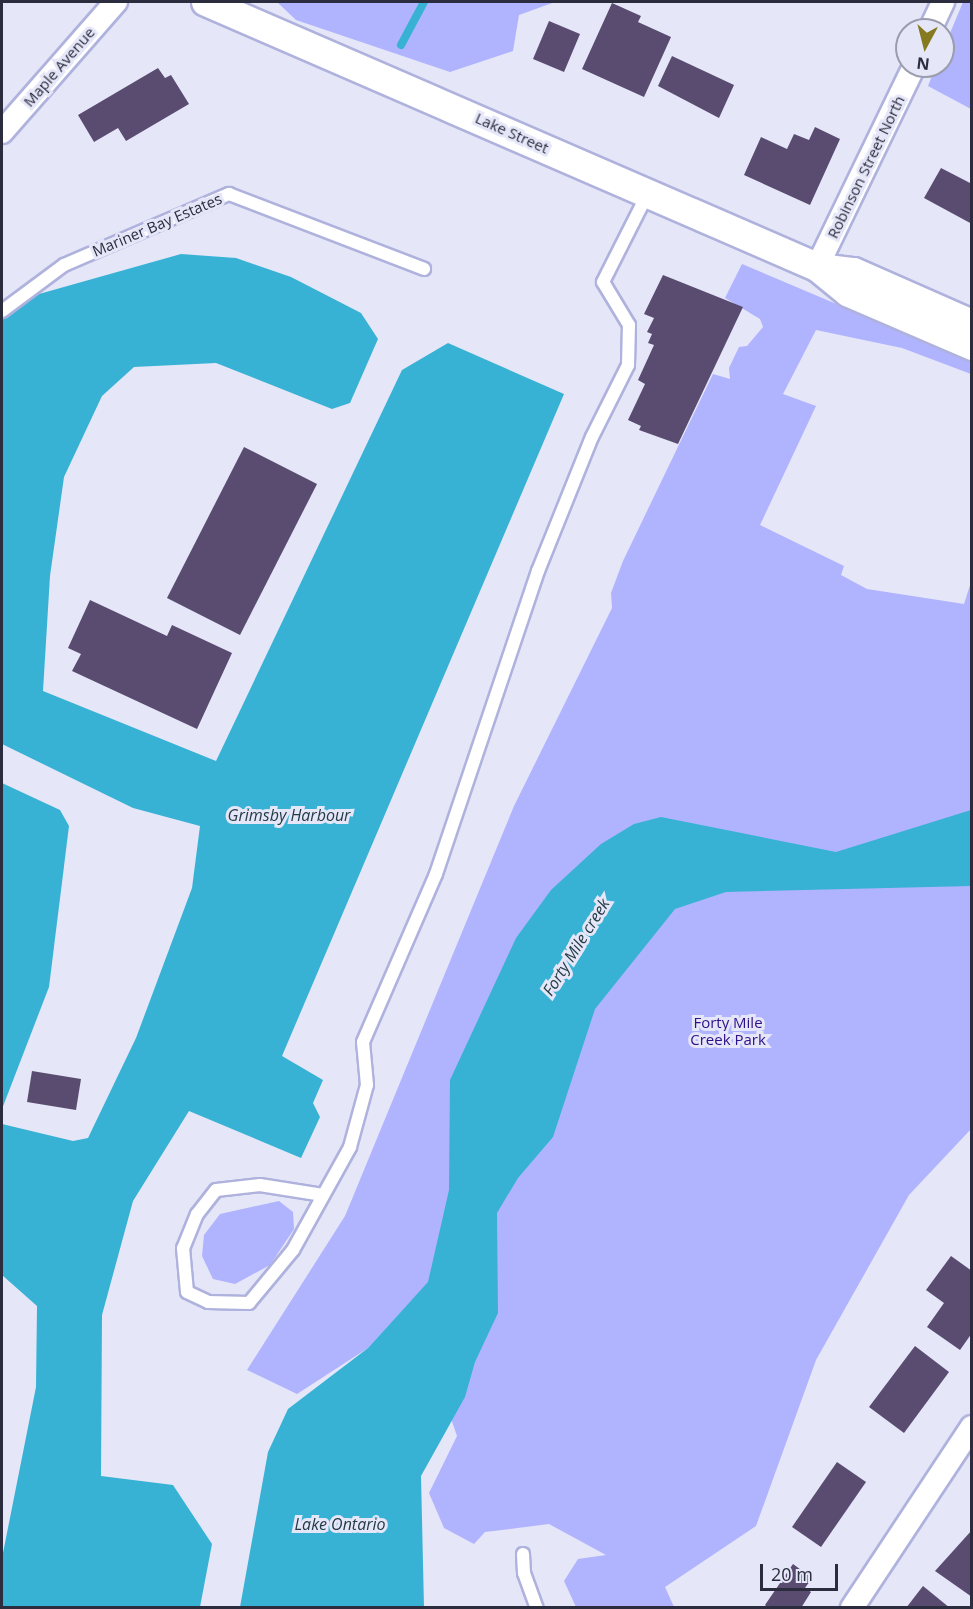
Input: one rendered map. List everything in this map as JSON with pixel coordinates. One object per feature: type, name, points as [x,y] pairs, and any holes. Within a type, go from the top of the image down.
[{"type":"street","name":"Maple Avenue","points":[[2,132],[116,2]]},
{"type":"street","name":"Lake Street","points":[[206,2],[817,267],[849,293],[972,346]]},
{"type":"street","points":[[936,18],[943,2]]},
{"type":"street","name":"Robinson Street North","points":[[817,267],[908,78]]},
{"type":"street","name":"Lake Street","points":[[817,267],[854,272],[972,324]]},
{"type":"street","points":[[852,1608],[972,1427]]},
{"type":"lane","points":[[323,1195],[260,1185],[216,1190],[197,1214],[183,1248],[188,1293],[208,1302],[249,1303],[292,1250],[323,1195],[350,1147],[367,1085],[363,1042],[436,874],[538,571],[592,437],[628,365],[629,325],[603,282],[648,193]]},
{"type":"lane","name":"Mariner Bay Estates","points":[[2,311],[64,265],[229,194],[424,269]]},
{"type":"lane","points":[[523,1554],[524,1574],[537,1608]]},
{"type":"green space","points":[[277,2],[555,2],[519,15],[513,51],[450,72],[296,20]]},
{"type":"green space","points":[[963,2],[971,2],[971,109],[928,86],[931,78],[955,78],[955,21]]},
{"type":"green space","name":"Forty Mile Creek Park","points":[[742,264],[971,361],[971,374],[902,348],[816,330],[783,394],[816,406],[760,525],[844,566],[841,575],[867,589],[964,604],[971,582],[972,1128],[909,1195],[816,1360],[756,1526],[665,1587],[674,1607],[576,1607],[564,1581],[578,1559],[606,1555],[549,1524],[485,1532],[474,1544],[444,1528],[429,1493],[457,1436],[411,1301],[368,1348],[297,1394],[247,1370],[345,1216],[514,806],[612,608],[611,593],[623,561],[713,374],[730,379],[729,368],[739,347],[747,346],[763,327],[760,319],[725,298]]},
{"type":"green space","points":[[279,1201],[293,1212],[294,1229],[270,1265],[235,1284],[213,1279],[202,1256],[204,1235],[220,1214]]},
{"type":"water","name":"Grimsby Harbour","points":[[181,254],[236,258],[291,277],[361,313],[378,339],[350,403],[332,409],[216,363],[134,367],[102,396],[64,477],[50,576],[43,691],[216,761],[402,370],[448,343],[564,394],[282,1056],[323,1080],[313,1103],[320,1117],[301,1158],[189,1111],[133,1201],[102,1315],[101,1476],[173,1485],[212,1544],[200,1607],[2,1607],[2,1558],[36,1387],[37,1306],[2,1275],[2,1124],[73,1141],[88,1138],[136,1038],[192,888],[200,826],[133,808],[2,744],[2,317],[39,294]]},
{"type":"water","points":[[2,783],[60,810],[69,826],[49,987],[2,1109]]},
{"type":"water","points":[[971,810],[971,886],[726,892],[675,909],[595,1009],[553,1137],[518,1178],[497,1213],[498,1313],[475,1362],[465,1397],[421,1476],[424,1607],[240,1607],[268,1452],[288,1409],[368,1348],[428,1282],[449,1190],[450,1080],[516,938],[551,890],[601,844],[634,824],[661,817],[836,852]]},
{"type":"building","points":[[612,3],[641,16],[638,22],[671,37],[644,97],[582,69]]},
{"type":"building","points":[[549,21],[580,34],[564,72],[533,59]]},
{"type":"building","points":[[672,56],[734,85],[719,118],[658,86]]},
{"type":"building","points":[[158,68],[165,78],[171,75],[189,104],[126,141],[118,128],[94,142],[78,115]]},
{"type":"building","points":[[815,127],[840,139],[810,205],[744,175],[761,137],[787,149],[794,134],[809,140]]},
{"type":"building","points":[[941,168],[972,184],[972,224],[924,198]]},
{"type":"building","points":[[663,275],[743,307],[678,444],[639,430],[641,426],[628,420],[645,384],[638,380],[654,345],[648,343],[652,334],[647,332],[654,318],[644,314]]},
{"type":"building","points":[[244,447],[317,484],[240,635],[167,598]]},
{"type":"building","points":[[90,600],[167,636],[172,625],[232,653],[197,729],[72,671],[81,654],[68,648]]},
{"type":"building","points":[[32,1071],[81,1079],[76,1110],[27,1102]]},
{"type":"building","points":[[951,1256],[972,1271],[972,1333],[960,1350],[927,1327],[944,1303],[926,1290]]},
{"type":"building","points":[[915,1346],[949,1372],[904,1433],[869,1407]]},
{"type":"building","points":[[837,1462],[866,1482],[821,1547],[792,1527]]},
{"type":"building","points":[[972,1530],[972,1597],[935,1571]]},
{"type":"building","points":[[793,1564],[812,1578],[805,1588],[811,1592],[801,1608],[768,1608],[765,1605]]},
{"type":"building","points":[[923,1586],[950,1608],[906,1608]]},
{"type":"waterway","points":[[401,45],[424,2]]},
{"type":"water label","name":"Forty Mile creek","points":[[576,947]]},
{"type":"water label","name":"Lake Ontario","points":[[340,1524]]}]
